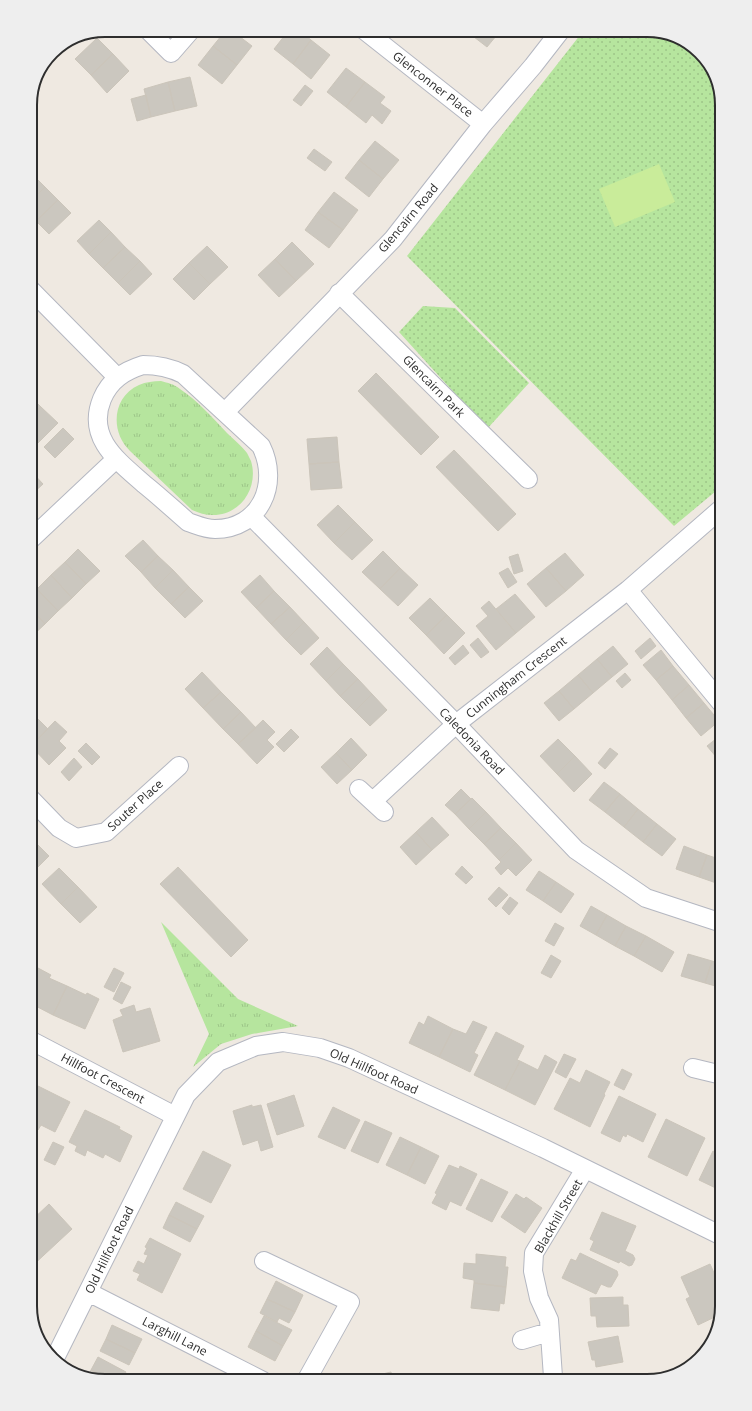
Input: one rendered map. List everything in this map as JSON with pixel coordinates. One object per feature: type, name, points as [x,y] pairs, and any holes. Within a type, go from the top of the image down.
[{"type":"street","points":[[155,37],[171,53],[185,37]]},
{"type":"street","name":"Glenconner Place","points":[[373,37],[483,124]]},
{"type":"street","name":"Glencairn Road","points":[[225,412],[393,239],[483,124],[556,37]]},
{"type":"street","name":"Glencairn Park","points":[[339,293],[528,479]]},
{"type":"street","points":[[37,296],[117,377]]},
{"type":"street","points":[[143,365],[157,365],[170,368],[183,374],[261,446],[266,455],[269,468],[269,483],[262,503],[251,516],[238,524],[214,529],[188,522],[116,459],[106,447],[101,437],[98,429],[98,414],[99,405],[105,392],[117,377],[129,369],[143,365]]},
{"type":"street","points":[[37,533],[116,459]]},
{"type":"street","name":"Cunningham Crescent","points":[[359,789],[378,807],[456,724],[628,590],[715,514]]},
{"type":"street","name":"Caledonia Road","points":[[251,516],[456,724],[576,850],[646,898],[715,921]]},
{"type":"street","points":[[628,590],[715,696]]},
{"type":"street","name":"Souter Place","points":[[37,806],[58,828],[76,838],[106,832],[179,766]]},
{"type":"street","name":"Old Hillfoot Road","points":[[57,1354],[186,1095],[218,1062],[256,1046],[283,1042],[320,1048],[349,1058],[543,1148],[715,1233]]},
{"type":"street","name":"Hillfoot Crescent","points":[[37,1044],[175,1116]]},
{"type":"street","points":[[693,1068],[715,1073]]},
{"type":"street","name":"Blackhill Street","points":[[554,1374],[549,1320],[539,1298],[533,1271],[534,1253],[586,1169]]},
{"type":"street","points":[[264,1261],[350,1302],[310,1374]]},
{"type":"street","name":"Larghill Lane","points":[[88,1292],[249,1374]]},
{"type":"street","points":[[522,1340],[549,1332]]},
{"type":"green space","points":[[579,37],[652,37],[673,42],[688,51],[701,64],[710,79],[714,92],[715,105],[715,492],[674,526],[407,256]]},
{"type":"green space","points":[[659,164],[675,202],[615,227],[599,189]]},
{"type":"green space","points":[[423,306],[455,308],[529,383],[487,429],[399,332]]},
{"type":"green space","points":[[161,381],[175,386],[193,399],[247,453],[251,461],[253,471],[250,490],[246,498],[232,510],[223,514],[207,515],[192,510],[130,451],[119,434],[117,415],[123,398],[139,385]]},
{"type":"green space","points":[[161,922],[238,999],[298,1026],[252,1034],[221,1044],[193,1067],[209,1034]]},
{"type":"building","points":[[220,37],[240,37],[252,46],[237,65],[213,46]]},
{"type":"building","points":[[283,37],[307,37],[311,40],[293,64],[274,49]]},
{"type":"building","points":[[474,37],[495,37],[487,47]]},
{"type":"building","points":[[97,38],[113,54],[91,75],[75,59]]},
{"type":"building","points":[[311,40],[330,55],[311,79],[293,64]]},
{"type":"building","points":[[213,46],[237,65],[222,84],[198,65]]},
{"type":"building","points":[[113,54],[129,71],[107,93],[91,75]]},
{"type":"building","points":[[346,68],[365,82],[346,107],[327,92]]},
{"type":"building","points":[[190,77],[197,106],[175,111],[168,82]]},
{"type":"building","points":[[168,82],[175,111],[151,117],[144,89]]},
{"type":"building","points":[[365,82],[385,97],[380,103],[391,111],[382,124],[372,115],[366,123],[346,107]]},
{"type":"building","points":[[305,85],[313,91],[301,106],[293,100]]},
{"type":"building","points":[[146,95],[151,117],[137,121],[131,99]]},
{"type":"building","points":[[375,141],[399,160],[383,179],[359,160]]},
{"type":"building","points":[[314,149],[332,162],[325,171],[307,158]]},
{"type":"building","points":[[359,160],[383,179],[369,197],[345,178]]},
{"type":"building","points":[[37,179],[45,187],[37,195]]},
{"type":"building","points":[[45,187],[58,200],[37,220],[37,195]]},
{"type":"building","points":[[334,192],[358,210],[343,230],[318,212]]},
{"type":"building","points":[[58,200],[71,213],[49,234],[37,222],[37,220]]},
{"type":"building","points":[[318,212],[343,230],[329,248],[305,230]]},
{"type":"building","points":[[99,220],[111,232],[89,254],[77,241]]},
{"type":"building","points":[[111,232],[125,247],[103,268],[89,254]]},
{"type":"building","points":[[292,242],[314,264],[296,281],[275,259]]},
{"type":"building","points":[[207,246],[228,267],[210,284],[189,263]]},
{"type":"building","points":[[125,247],[140,261],[118,283],[103,268]]},
{"type":"building","points":[[275,259],[296,281],[279,297],[258,275]]},
{"type":"building","points":[[140,261],[152,274],[130,295],[118,283]]},
{"type":"building","points":[[189,263],[210,284],[194,300],[173,279]]},
{"type":"building","points":[[376,373],[439,437],[421,455],[358,391]]},
{"type":"building","points":[[37,403],[41,407],[37,411]]},
{"type":"building","points":[[41,407],[58,423],[38,443],[37,442],[37,411]]},
{"type":"building","points":[[63,428],[74,439],[55,458],[44,447]]},
{"type":"building","points":[[337,437],[339,462],[309,464],[307,439]]},
{"type":"building","points":[[454,450],[516,514],[498,531],[436,467]]},
{"type":"building","points":[[339,462],[342,488],[311,490],[309,464]]},
{"type":"building","points":[[37,478],[43,484],[37,490]]},
{"type":"building","points":[[338,505],[355,522],[334,543],[317,525]]},
{"type":"building","points":[[355,522],[373,540],[352,560],[334,543]]},
{"type":"building","points":[[143,540],[158,556],[141,572],[125,556]]},
{"type":"building","points":[[78,549],[100,571],[86,584],[65,562]]},
{"type":"building","points":[[383,551],[400,568],[380,589],[362,572]]},
{"type":"building","points":[[565,553],[584,575],[566,591],[546,568]]},
{"type":"building","points":[[518,554],[523,571],[514,574],[509,557]]},
{"type":"building","points":[[158,556],[173,570],[155,588],[141,572]]},
{"type":"building","points":[[65,562],[86,584],[72,598],[51,575]]},
{"type":"building","points":[[400,568],[418,585],[398,606],[380,589]]},
{"type":"building","points":[[508,568],[517,582],[508,588],[499,573]]},
{"type":"building","points":[[546,568],[566,591],[546,607],[527,584]]},
{"type":"building","points":[[173,570],[189,587],[171,604],[155,588]]},
{"type":"building","points":[[51,575],[72,598],[58,611],[37,589]]},
{"type":"building","points":[[260,575],[274,591],[256,608],[241,592]]},
{"type":"building","points":[[189,587],[203,601],[185,618],[171,604]]},
{"type":"building","points":[[37,589],[58,611],[45,624],[37,615]]},
{"type":"building","points":[[274,591],[290,607],[271,624],[256,608]]},
{"type":"building","points":[[515,594],[535,617],[516,633],[496,609]]},
{"type":"building","points":[[430,598],[447,615],[426,635],[409,618]]},
{"type":"building","points":[[489,601],[516,633],[496,650],[476,626],[488,616],[481,608]]},
{"type":"building","points":[[290,607],[304,622],[286,640],[271,624]]},
{"type":"building","points":[[37,615],[45,624],[37,631]]},
{"type":"building","points":[[447,615],[465,633],[444,654],[426,635]]},
{"type":"building","points":[[304,622],[319,638],[301,655],[286,640]]},
{"type":"building","points":[[478,638],[489,652],[481,658],[470,645]]},
{"type":"building","points":[[650,638],[656,646],[641,659],[635,651]]},
{"type":"building","points":[[463,645],[469,653],[455,665],[449,658]]},
{"type":"building","points":[[613,646],[628,664],[612,677],[597,659]]},
{"type":"building","points":[[327,647],[343,664],[326,681],[310,664]]},
{"type":"building","points":[[661,650],[673,666],[656,680],[643,665]]},
{"type":"building","points":[[597,659],[612,677],[593,693],[578,675]]},
{"type":"building","points":[[343,664],[358,679],[340,696],[326,681]]},
{"type":"building","points":[[673,666],[689,685],[672,700],[656,680]]},
{"type":"building","points":[[202,672],[221,692],[203,708],[185,689]]},
{"type":"building","points":[[625,673],[631,680],[622,688],[616,681]]},
{"type":"building","points":[[578,675],[593,693],[574,709],[559,691]]},
{"type":"building","points":[[358,679],[372,694],[355,711],[340,696]]},
{"type":"building","points":[[689,685],[704,703],[686,718],[672,700]]},
{"type":"building","points":[[559,691],[574,709],[559,721],[544,703]]},
{"type":"building","points":[[221,692],[241,712],[223,729],[203,708]]},
{"type":"building","points":[[372,694],[387,710],[370,726],[355,711]]},
{"type":"building","points":[[704,703],[715,716],[715,724],[701,736],[686,718]]},
{"type":"building","points":[[241,712],[256,728],[238,744],[223,729]]},
{"type":"building","points":[[37,718],[48,729],[37,740]]},
{"type":"building","points":[[263,720],[275,732],[267,740],[274,747],[257,764],[238,744]]},
{"type":"building","points":[[55,721],[67,732],[59,741],[66,748],[49,765],[37,752],[37,740]]},
{"type":"building","points":[[291,729],[299,737],[284,752],[276,744]]},
{"type":"building","points":[[351,738],[367,755],[352,770],[336,753]]},
{"type":"building","points":[[558,739],[575,756],[557,774],[540,756]]},
{"type":"building","points":[[715,740],[715,756],[707,746]]},
{"type":"building","points":[[86,743],[100,757],[92,765],[78,751]]},
{"type":"building","points":[[610,748],[618,754],[605,769],[598,763]]},
{"type":"building","points":[[336,753],[352,770],[337,784],[321,767]]},
{"type":"building","points":[[575,756],[592,774],[574,792],[557,774]]},
{"type":"building","points":[[74,758],[82,767],[69,781],[61,772]]},
{"type":"building","points":[[604,782],[620,794],[605,812],[589,800]]},
{"type":"building","points":[[461,789],[471,799],[455,814],[445,805]]},
{"type":"building","points":[[620,794],[638,809],[624,827],[605,812]]},
{"type":"building","points":[[472,798],[486,812],[469,829],[455,814]]},
{"type":"building","points":[[638,809],[657,824],[643,842],[624,827]]},
{"type":"building","points":[[486,812],[501,828],[484,844],[469,829]]},
{"type":"building","points":[[432,817],[449,835],[432,850],[416,832]]},
{"type":"building","points":[[657,824],[676,839],[662,856],[643,842]]},
{"type":"building","points":[[501,828],[516,843],[499,860],[484,844]]},
{"type":"building","points":[[416,832],[432,850],[416,865],[400,847]]},
{"type":"building","points":[[516,843],[532,860],[516,876],[508,868],[501,875],[495,868],[501,862],[499,860]]},
{"type":"building","points":[[37,844],[49,856],[37,868]]},
{"type":"building","points":[[684,846],[707,855],[699,877],[676,869]]},
{"type":"building","points":[[707,855],[715,858],[715,883],[699,877]]},
{"type":"building","points":[[462,866],[473,877],[466,884],[455,874]]},
{"type":"building","points":[[178,867],[248,940],[231,957],[160,884]]},
{"type":"building","points":[[59,868],[78,887],[61,904],[42,884]]},
{"type":"building","points":[[539,871],[556,882],[543,901],[526,890]]},
{"type":"building","points":[[556,882],[574,894],[561,913],[543,901]]},
{"type":"building","points":[[78,887],[97,907],[80,923],[61,904]]},
{"type":"building","points":[[499,887],[508,895],[496,907],[488,899]]},
{"type":"building","points":[[510,897],[518,903],[509,915],[502,908]]},
{"type":"building","points":[[591,906],[607,915],[596,935],[580,926]]},
{"type":"building","points":[[607,915],[626,926],[615,946],[596,935]]},
{"type":"building","points":[[555,923],[564,928],[554,946],[545,941]]},
{"type":"building","points":[[626,926],[646,936],[634,956],[615,946]]},
{"type":"building","points":[[646,936],[674,952],[662,972],[634,956]]},
{"type":"building","points":[[688,954],[712,961],[705,983],[681,976]]},
{"type":"building","points":[[551,955],[561,961],[551,978],[541,973]]},
{"type":"building","points":[[712,961],[715,962],[715,986],[705,983]]},
{"type":"building","points":[[38,968],[51,975],[49,978],[67,986],[53,1015],[37,1007]]},
{"type":"building","points":[[114,968],[124,973],[114,992],[104,987]]},
{"type":"building","points":[[121,982],[131,987],[122,1004],[113,999]]},
{"type":"building","points":[[67,986],[99,999],[85,1029],[53,1015]]},
{"type":"building","points":[[134,1005],[136,1012],[150,1008],[160,1041],[123,1052],[113,1020],[123,1016],[120,1010]]},
{"type":"building","points":[[428,1016],[453,1029],[439,1057],[409,1043],[419,1022],[424,1025]]},
{"type":"building","points":[[473,1021],[487,1027],[474,1053],[478,1055],[470,1072],[439,1057],[453,1029],[466,1034]]},
{"type":"building","points":[[496,1032],[524,1046],[517,1060],[520,1061],[505,1090],[474,1075]]},
{"type":"building","points":[[564,1054],[576,1059],[566,1078],[555,1072]]},
{"type":"building","points":[[545,1055],[557,1062],[535,1105],[505,1090],[520,1061],[538,1070]]},
{"type":"building","points":[[622,1069],[632,1074],[624,1090],[614,1085]]},
{"type":"building","points":[[586,1070],[610,1082],[590,1127],[554,1109],[570,1078],[580,1083]]},
{"type":"building","points":[[37,1086],[70,1102],[55,1132],[41,1125],[38,1130]]},
{"type":"building","points":[[294,1095],[304,1126],[277,1135],[267,1104]]},
{"type":"building","points":[[619,1096],[656,1114],[643,1142],[627,1134],[626,1137],[623,1135],[620,1142],[601,1133]]},
{"type":"building","points":[[252,1105],[252,1107],[261,1105],[273,1147],[261,1151],[258,1140],[243,1145],[233,1111]]},
{"type":"building","points":[[333,1107],[360,1120],[345,1149],[318,1137]]},
{"type":"building","points":[[85,1110],[120,1127],[119,1129],[132,1136],[120,1162],[105,1154],[103,1158],[87,1150],[85,1156],[75,1151],[77,1146],[69,1142]]},
{"type":"building","points":[[666,1119],[705,1138],[687,1176],[648,1157]]},
{"type":"building","points":[[365,1121],[392,1133],[378,1163],[351,1151]]},
{"type":"building","points":[[400,1137],[421,1147],[407,1175],[386,1165]]},
{"type":"building","points":[[53,1142],[64,1147],[55,1165],[44,1160]]},
{"type":"building","points":[[421,1147],[439,1156],[425,1184],[407,1175]]},
{"type":"building","points":[[203,1151],[231,1165],[211,1203],[183,1189]]},
{"type":"building","points":[[713,1151],[715,1152],[715,1188],[699,1180]]},
{"type":"building","points":[[449,1165],[459,1169],[460,1166],[477,1174],[461,1206],[450,1201],[446,1210],[432,1203],[437,1194],[435,1193]]},
{"type":"building","points":[[481,1179],[508,1192],[492,1222],[466,1209]]},
{"type":"building","points":[[516,1194],[524,1199],[526,1197],[542,1208],[525,1233],[501,1217]]},
{"type":"building","points":[[176,1202],[204,1216],[197,1229],[169,1215]]},
{"type":"building","points":[[49,1204],[72,1229],[37,1262],[37,1215]]},
{"type":"building","points":[[602,1212],[636,1226],[625,1251],[633,1255],[635,1259],[632,1265],[629,1266],[620,1261],[619,1263],[590,1250],[594,1241],[590,1239]]},
{"type":"building","points":[[169,1215],[197,1229],[190,1242],[163,1228]]},
{"type":"building","points":[[150,1238],[181,1254],[162,1293],[137,1280],[140,1274],[133,1271],[138,1261],[144,1264],[148,1255],[144,1254],[147,1248],[145,1247]]},
{"type":"building","points":[[580,1253],[617,1271],[618,1275],[611,1287],[601,1284],[596,1294],[562,1278],[571,1259],[576,1261]]},
{"type":"building","points":[[476,1254],[506,1257],[505,1267],[508,1267],[506,1287],[474,1283],[474,1280],[463,1278],[464,1263],[476,1264]]},
{"type":"building","points":[[710,1264],[715,1275],[714,1318],[698,1325],[686,1299],[690,1297],[681,1277]]},
{"type":"building","points":[[276,1281],[303,1295],[295,1312],[267,1299]]},
{"type":"building","points":[[474,1283],[506,1287],[504,1304],[500,1303],[499,1311],[471,1308]]},
{"type":"building","points":[[623,1297],[623,1305],[628,1305],[629,1326],[597,1327],[596,1316],[591,1316],[590,1298]]},
{"type":"building","points":[[267,1299],[295,1312],[289,1323],[279,1318],[277,1322],[260,1313]]},
{"type":"building","points":[[264,1316],[292,1330],[283,1346],[256,1331]]},
{"type":"building","points":[[112,1325],[142,1339],[135,1353],[106,1339]]},
{"type":"building","points":[[256,1331],[283,1346],[275,1361],[248,1347]]},
{"type":"building","points":[[618,1336],[623,1362],[596,1367],[595,1360],[592,1360],[588,1342]]},
{"type":"building","points":[[106,1339],[135,1353],[129,1365],[100,1351]]},
{"type":"building","points":[[98,1357],[126,1372],[125,1374],[100,1374],[91,1370]]},
{"type":"building","points":[[91,1370],[98,1374],[92,1373],[90,1372]]}]
